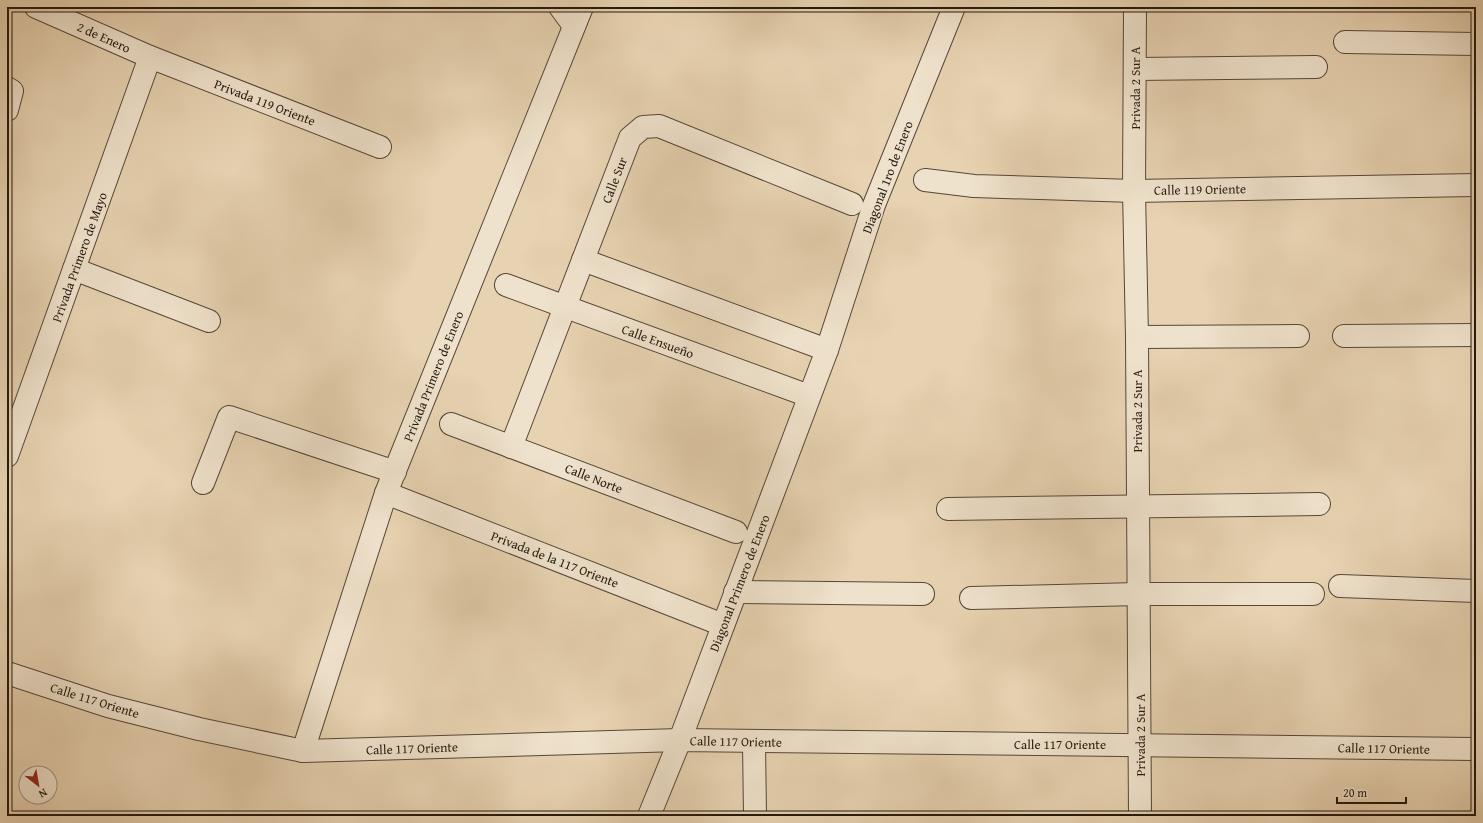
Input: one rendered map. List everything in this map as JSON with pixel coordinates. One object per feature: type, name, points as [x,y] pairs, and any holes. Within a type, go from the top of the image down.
[{"type":"street","name":"2 de Enero","points":[[36,7],[150,58]]},
{"type":"street","points":[[560,7],[578,16]]},
{"type":"street","name":"Diagonal 1ro de Enero","points":[[827,350],[874,205],[954,7]]},
{"type":"street","name":"Privada 2 Sur A","points":[[1135,7],[1136,69],[1134,190],[1141,744],[1140,816]]},
{"type":"street","name":"Privada Primero de Enero","points":[[303,751],[386,493],[578,16]]},
{"type":"street","points":[[1345,42],[1476,44]]},
{"type":"street","name":"Privada 119 Oriente","points":[[150,58],[380,147]]},
{"type":"street","name":"Privada Primero de Mayo","points":[[7,456],[150,58]]},
{"type":"street","points":[[1136,69],[1316,67]]},
{"type":"street","points":[[7,88],[12,91],[7,110]]},
{"type":"street","name":"Calle Sur","points":[[511,447],[630,138],[643,127],[659,126],[852,204]]},
{"type":"street","name":"Calle 119 Oriente","points":[[925,180],[974,186],[1134,190],[1476,185]]},
{"type":"street","points":[[583,260],[827,350]]},
{"type":"street","points":[[74,269],[209,321]]},
{"type":"street","name":"Calle Ensueño","points":[[506,285],[809,396]]},
{"type":"street","points":[[1344,336],[1476,335]]},
{"type":"street","points":[[1137,337],[1298,336]]},
{"type":"street","name":"Diagonal Primero de Enero","points":[[649,816],[680,740],[827,350]]},
{"type":"street","points":[[202,483],[229,417],[395,472]]},
{"type":"street","name":"Calle Norte","points":[[452,424],[736,532]]},
{"type":"street","name":"Privada de la 117 Oriente","points":[[386,493],[723,625]]},
{"type":"street","points":[[948,509],[1319,504]]},
{"type":"street","points":[[1340,586],[1476,591]]},
{"type":"street","points":[[735,592],[923,594]]},
{"type":"street","points":[[971,598],[1138,594],[1313,594]]},
{"type":"street","name":"Calle 117 Oriente","points":[[7,673],[108,706],[199,729],[303,751],[680,740],[754,742],[1141,744],[1476,749]]},
{"type":"street","points":[[754,742],[755,816]]}]
